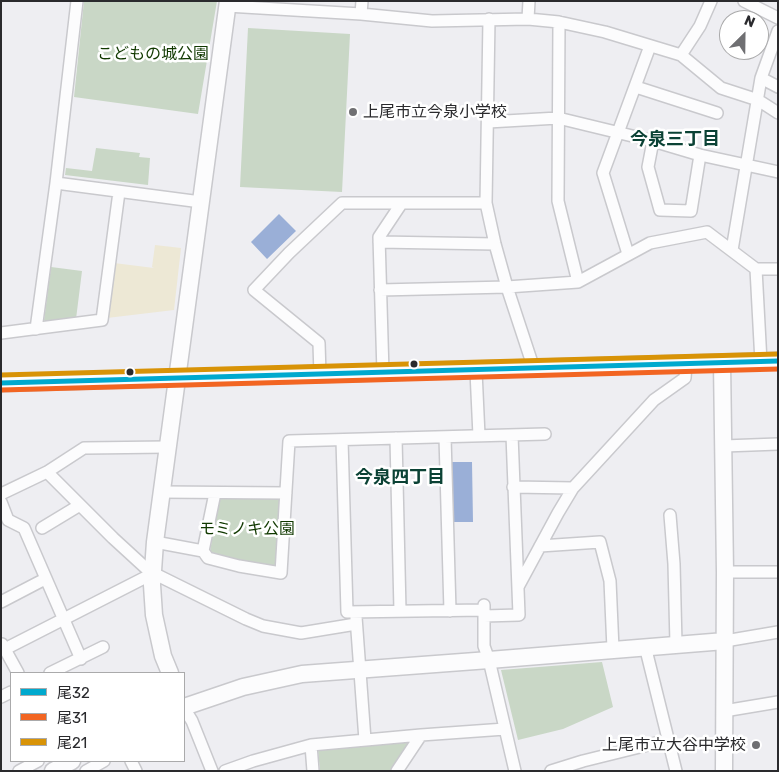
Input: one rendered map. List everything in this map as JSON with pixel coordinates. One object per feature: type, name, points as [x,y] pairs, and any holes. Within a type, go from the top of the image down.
[{"type":"street","points":[[36,329],[56,183],[77,1]]},
{"type":"street","points":[[361,14],[362,1]]},
{"type":"street","points":[[528,19],[529,1]]},
{"type":"street","points":[[681,55],[700,26],[711,1]]},
{"type":"street","points":[[744,1],[766,10],[778,18]]},
{"type":"street","points":[[170,672],[163,656],[154,615],[151,572],[228,4],[323,6],[361,14],[432,20],[528,19],[558,22],[605,32],[681,55],[721,88],[758,100],[778,113]]},
{"type":"street","points":[[488,19],[486,203],[494,244],[534,369]]},
{"type":"street","points":[[558,22],[558,201],[578,282]]},
{"type":"street","points":[[732,250],[761,78],[778,31]]},
{"type":"street","points":[[628,254],[604,172],[650,46]]},
{"type":"street","points":[[761,78],[778,87]]},
{"type":"street","points":[[636,87],[684,96],[717,113]]},
{"type":"street","points":[[488,122],[558,118],[619,132],[700,155],[778,172]]},
{"type":"street","points":[[652,141],[648,167],[660,210],[691,211],[700,155]]},
{"type":"street","points":[[56,183],[201,202]]},
{"type":"street","points":[[1,333],[102,320],[119,192]]},
{"type":"street","points":[[320,375],[319,342],[254,290],[289,253],[342,203],[486,203]]},
{"type":"street","points":[[383,374],[379,237],[401,204]]},
{"type":"street","points":[[380,290],[507,287],[578,282],[650,243],[707,232],[756,269],[778,269]]},
{"type":"street","points":[[379,242],[494,244]]},
{"type":"street","points":[[756,269],[761,362]]},
{"type":"street","points":[[1,383],[778,362]]},
{"type":"street","points":[[722,363],[725,572],[724,771]]},
{"type":"street","points":[[518,587],[573,488],[654,400],[685,378],[686,364]]},
{"type":"street","points":[[476,371],[478,436]]},
{"type":"street","points":[[156,542],[203,551],[208,558],[239,566],[280,573],[288,441],[545,434]]},
{"type":"street","points":[[47,472],[151,572],[263,626],[301,633],[356,618],[400,612],[484,610],[519,615],[512,435]]},
{"type":"street","points":[[445,437],[450,611]]},
{"type":"street","points":[[396,438],[400,612]]},
{"type":"street","points":[[342,440],[347,612],[356,618]]},
{"type":"street","points":[[724,446],[778,444]]},
{"type":"street","points":[[1,494],[47,472],[84,448],[168,447]]},
{"type":"street","points":[[513,487],[573,488]]},
{"type":"street","points":[[161,492],[286,493]]},
{"type":"street","points":[[203,551],[214,492]]},
{"type":"street","points":[[1,502],[8,520],[24,528],[80,658]]},
{"type":"street","points":[[42,528],[80,505]]},
{"type":"street","points":[[670,515],[674,564],[676,644]]},
{"type":"street","points":[[540,546],[600,542],[610,581],[613,649]]},
{"type":"street","points":[[17,672],[3,646],[63,619],[148,576],[151,572]]},
{"type":"street","points":[[725,572],[778,572]]},
{"type":"street","points":[[1,602],[46,579]]},
{"type":"street","points":[[484,610],[484,646],[489,660],[514,771]]},
{"type":"street","points":[[356,618],[364,740]]},
{"type":"street","points":[[185,708],[243,687],[302,674],[725,641],[778,632]]},
{"type":"street","points":[[645,646],[676,771]]},
{"type":"street","points":[[52,672],[103,647]]},
{"type":"street","points":[[724,711],[778,702]]},
{"type":"street","points":[[185,710],[192,721],[212,771]]},
{"type":"street","points":[[224,771],[311,745],[505,729]]},
{"type":"street","points":[[397,771],[421,735]]},
{"type":"street","points":[[551,771],[584,766],[668,740]]},
{"type":"street","points":[[311,745],[313,771]]},
{"type":"street","points":[[18,771],[36,762]]},
{"type":"street","points":[[53,771],[70,762]]},
{"type":"street","points":[[86,771],[102,762]]},
{"type":"green space","name":"こどもの城公園","points":[[84,1],[217,1],[198,114],[74,97]]},
{"type":"green space","points":[[248,28],[350,34],[342,192],[240,187]]},
{"type":"green space","points":[[96,148],[140,153],[139,157],[150,158],[148,185],[65,175],[66,168],[92,171]]},
{"type":"green space","points":[[51,267],[82,271],[76,319],[48,323],[44,320]]},
{"type":"green space","name":"モミノキ公園","points":[[222,497],[278,497],[282,500],[277,564],[272,568],[213,555],[210,552],[218,502]]},
{"type":"green space","points":[[602,662],[613,707],[563,729],[518,740],[501,670]]},
{"type":"green space","points":[[410,739],[413,744],[393,771],[320,771],[318,750]]},
{"type":"sand","points":[[155,245],[181,248],[174,310],[107,318],[114,263],[154,268],[152,267]]},
{"type":"water","points":[[279,214],[296,231],[267,259],[251,242]]},
{"type":"water","points":[[450,462],[472,462],[473,522],[452,522]]},
{"type":"transit line","name":"尾21","points":[[1,375],[778,354]]},
{"type":"transit line","name":"尾32","points":[[1,383],[778,361]]},
{"type":"transit line","name":"尾31","points":[[1,390],[778,369]]},
{"type":"place","name":"上尾市立今泉小学校","points":[[353,112]]},
{"type":"place","name":"上尾市立大谷中学校","points":[[756,745]]},
{"type":"district","name":"今泉三丁目","points":[[675,140]]},
{"type":"district","name":"今泉四丁目","points":[[400,478]]}]
